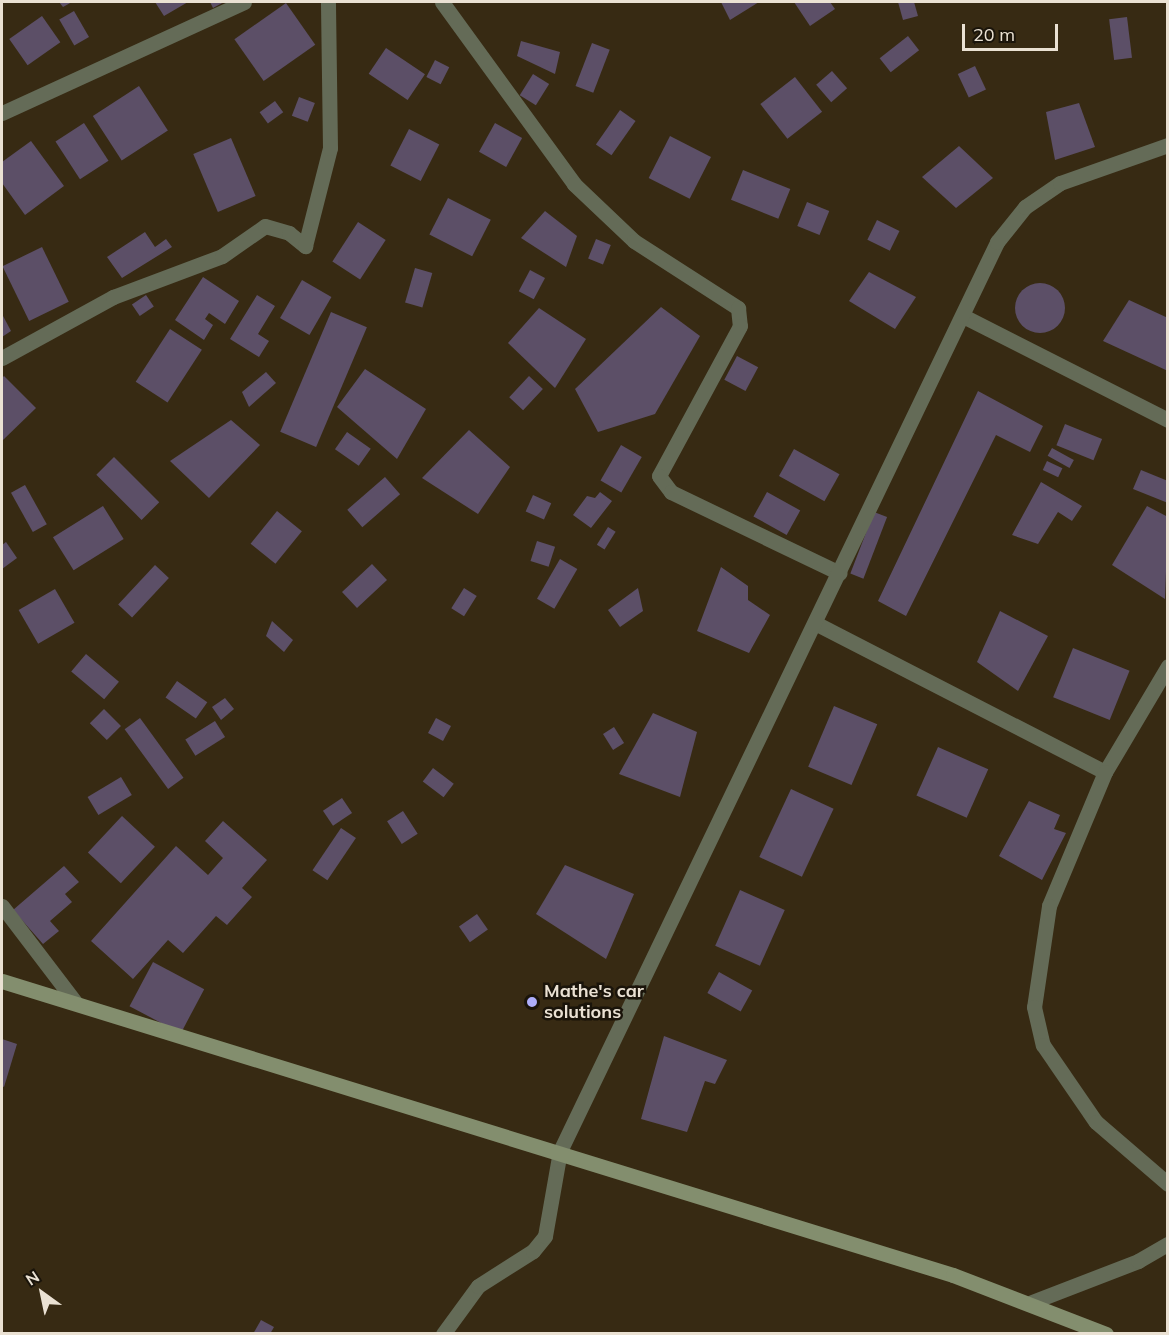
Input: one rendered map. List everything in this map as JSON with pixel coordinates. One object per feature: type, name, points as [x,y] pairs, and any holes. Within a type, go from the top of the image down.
[{"type":"street","points":[[2,113],[244,2]]},
{"type":"street","points":[[2,358],[113,297],[222,256],[265,226],[289,233],[305,246],[330,148],[328,2]]},
{"type":"street","points":[[442,2],[574,184],[634,241],[738,308],[740,326],[659,476],[671,492],[839,573]]},
{"type":"street","points":[[443,1334],[478,1286],[533,1251],[545,1236],[560,1151],[997,242],[1025,207],[1060,183],[1167,145]]},
{"type":"street","points":[[963,316],[1167,420]]},
{"type":"street","points":[[815,624],[1105,772]]},
{"type":"street","points":[[1167,666],[1105,772],[1049,906],[1034,1007],[1043,1045],[1096,1122],[1167,1184]]},
{"type":"street","points":[[2,906],[76,1003]]},
{"type":"street","points":[[2,981],[560,1151],[1032,1302],[1106,1334]]},
{"type":"street","points":[[1032,1302],[1138,1261],[1167,1244]]},
{"type":"building","points":[[59,2],[72,2],[63,7]]},
{"type":"building","points":[[155,2],[188,2],[164,16]]},
{"type":"building","points":[[210,2],[224,2],[213,8]]},
{"type":"building","points":[[721,2],[759,2],[730,20]]},
{"type":"building","points":[[794,2],[830,2],[835,9],[810,26]]},
{"type":"building","points":[[898,2],[914,2],[918,16],[903,20]]},
{"type":"building","points":[[286,3],[315,45],[264,81],[234,39]]},
{"type":"building","points":[[74,11],[89,37],[74,45],[59,20]]},
{"type":"building","points":[[42,16],[60,42],[28,65],[9,39]]},
{"type":"building","points":[[1127,17],[1132,58],[1114,60],[1109,19]]},
{"type":"building","points":[[908,36],[919,50],[891,72],[880,58]]},
{"type":"building","points":[[521,41],[560,52],[555,74],[517,56]]},
{"type":"building","points":[[592,43],[610,50],[593,93],[576,86]]},
{"type":"building","points":[[386,48],[425,74],[408,100],[369,74]]},
{"type":"building","points":[[435,60],[449,67],[441,84],[426,77]]},
{"type":"building","points":[[975,66],[986,90],[969,98],[958,74]]},
{"type":"building","points":[[832,71],[847,88],[831,102],[816,85]]},
{"type":"building","points":[[533,74],[549,84],[536,105],[520,95]]},
{"type":"building","points":[[795,77],[822,112],[787,139],[760,104]]},
{"type":"building","points":[[139,86],[168,130],[122,160],[93,116]]},
{"type":"building","points":[[299,97],[315,103],[308,122],[292,116]]},
{"type":"building","points":[[275,101],[283,112],[268,123],[260,112]]},
{"type":"building","points":[[1079,103],[1095,147],[1055,160],[1046,112]]},
{"type":"building","points":[[620,110],[636,121],[611,155],[596,144]]},
{"type":"building","points":[[84,123],[109,161],[80,179],[55,142]]},
{"type":"building","points":[[495,123],[522,138],[506,167],[479,152]]},
{"type":"building","points":[[409,129],[439,144],[421,181],[390,166]]},
{"type":"building","points":[[670,136],[711,157],[690,199],[649,178]]},
{"type":"building","points":[[231,138],[256,196],[218,212],[193,154]]},
{"type":"building","points":[[31,141],[64,186],[25,215],[2,183],[2,162]]},
{"type":"building","points":[[959,146],[993,178],[956,208],[922,177]]},
{"type":"building","points":[[743,170],[790,189],[778,219],[731,200]]},
{"type":"building","points":[[448,198],[491,220],[472,256],[429,235]]},
{"type":"building","points":[[807,202],[829,211],[820,235],[797,226]]},
{"type":"building","points":[[545,211],[577,236],[566,267],[521,238]]},
{"type":"building","points":[[877,220],[899,231],[890,251],[867,240]]},
{"type":"building","points":[[358,222],[386,240],[360,279],[332,261]]},
{"type":"building","points":[[145,232],[155,247],[166,239],[172,247],[122,278],[107,257]]},
{"type":"building","points":[[596,239],[611,245],[603,264],[588,258]]},
{"type":"building","points":[[42,247],[69,302],[29,321],[2,266]]},
{"type":"building","points":[[415,268],[432,273],[422,308],[405,303]]},
{"type":"building","points":[[530,270],[545,278],[534,299],[519,291]]},
{"type":"building","points":[[869,272],[916,297],[895,329],[849,301]]},
{"type":"building","points":[[203,277],[239,301],[225,324],[209,313],[205,319],[213,325],[204,340],[175,320]]},
{"type":"building","points":[[302,280],[331,297],[309,335],[280,318]]},
{"type":"building","points":[[1035,283],[1045,283],[1058,290],[1065,303],[1065,313],[1058,326],[1045,333],[1035,333],[1026,329],[1019,322],[1015,313],[1015,303],[1019,294],[1026,287]]},
{"type":"building","points":[[146,295],[154,307],[140,316],[132,305]]},
{"type":"building","points":[[257,295],[275,306],[258,334],[269,341],[259,357],[230,339]]},
{"type":"building","points":[[1129,300],[1168,318],[1168,371],[1103,341]]},
{"type":"building","points":[[661,307],[700,336],[655,414],[598,432],[575,389]]},
{"type":"building","points":[[539,308],[586,339],[555,388],[508,343]]},
{"type":"building","points":[[331,312],[367,327],[316,447],[280,432]]},
{"type":"building","points":[[2,314],[11,331],[2,337]]},
{"type":"building","points":[[170,329],[202,350],[168,403],[136,382]]},
{"type":"building","points":[[737,356],[758,367],[746,391],[724,380]]},
{"type":"building","points":[[365,369],[426,409],[397,459],[337,407]]},
{"type":"building","points":[[266,372],[276,383],[249,407],[242,392]]},
{"type":"building","points":[[4,376],[36,408],[2,441],[2,378]]},
{"type":"building","points":[[529,376],[543,389],[523,410],[509,397]]},
{"type":"building","points":[[978,391],[1043,426],[1030,452],[996,435],[906,616],[878,601]]},
{"type":"building","points":[[231,420],[260,445],[209,498],[170,461]]},
{"type":"building","points":[[1065,424],[1102,439],[1093,460],[1056,445]]},
{"type":"building","points":[[469,430],[510,467],[478,514],[422,478]]},
{"type":"building","points":[[347,432],[371,449],[359,466],[335,449]]},
{"type":"building","points":[[621,445],[642,457],[621,493],[600,481]]},
{"type":"building","points":[[1052,448],[1074,460],[1070,468],[1048,456]]},
{"type":"building","points":[[794,449],[839,474],[824,501],[779,476]]},
{"type":"building","points":[[114,457],[159,502],[142,520],[96,475]]},
{"type":"building","points":[[1047,461],[1062,468],[1058,477],[1043,470]]},
{"type":"building","points":[[1141,470],[1168,481],[1168,503],[1133,489]]},
{"type":"building","points":[[385,477],[400,494],[362,527],[347,510]]},
{"type":"building","points":[[1041,482],[1082,506],[1072,521],[1058,512],[1038,544],[1012,535]]},
{"type":"building","points":[[25,485],[47,524],[33,532],[11,493]]},
{"type":"building","points":[[600,492],[612,501],[591,528],[573,515],[587,496],[595,498]]},
{"type":"building","points":[[767,492],[800,510],[787,535],[753,516]]},
{"type":"building","points":[[533,495],[551,503],[544,520],[526,511]]},
{"type":"building","points":[[103,506],[124,539],[74,570],[53,537]]},
{"type":"building","points":[[1147,506],[1168,517],[1165,599],[1112,565]]},
{"type":"building","points":[[277,511],[302,531],[275,564],[251,544]]},
{"type":"building","points":[[874,512],[887,517],[863,579],[850,574]]},
{"type":"building","points":[[608,527],[616,532],[605,550],[597,545]]},
{"type":"building","points":[[537,541],[555,547],[549,567],[531,561]]},
{"type":"building","points":[[6,542],[17,558],[2,569],[2,545]]},
{"type":"building","points":[[560,559],[577,569],[554,609],[537,599]]},
{"type":"building","points":[[372,564],[387,580],[357,608],[342,592]]},
{"type":"building","points":[[155,565],[169,578],[132,617],[118,604]]},
{"type":"building","points":[[721,567],[748,586],[748,600],[770,615],[749,653],[697,631]]},
{"type":"building","points":[[464,588],[477,596],[464,616],[451,608]]},
{"type":"building","points":[[638,588],[643,611],[620,627],[608,610]]},
{"type":"building","points":[[55,589],[74,623],[38,644],[19,610]]},
{"type":"building","points":[[1000,611],[1048,636],[1018,691],[977,662]]},
{"type":"building","points":[[272,621],[293,640],[284,652],[266,636]]},
{"type":"building","points":[[1073,648],[1130,671],[1110,720],[1053,697]]},
{"type":"building","points":[[86,654],[119,682],[104,699],[71,672]]},
{"type":"building","points":[[177,681],[207,702],[196,719],[166,697]]},
{"type":"building","points":[[225,698],[234,709],[221,720],[212,707]]},
{"type":"building","points":[[834,706],[877,724],[851,785],[808,767]]},
{"type":"building","points":[[104,709],[121,726],[107,740],[90,723]]},
{"type":"building","points":[[653,713],[697,732],[680,797],[619,774]]},
{"type":"building","points":[[140,718],[183,778],[168,789],[125,729]]},
{"type":"building","points":[[436,718],[451,726],[443,741],[428,733]]},
{"type":"building","points":[[215,721],[225,737],[195,756],[185,740]]},
{"type":"building","points":[[614,727],[624,743],[613,750],[603,734]]},
{"type":"building","points":[[938,747],[988,769],[967,818],[916,795]]},
{"type":"building","points":[[433,768],[454,784],[444,797],[423,782]]},
{"type":"building","points":[[121,777],[132,795],[98,815],[88,797]]},
{"type":"building","points":[[791,789],[834,809],[802,877],[759,857]]},
{"type":"building","points":[[342,798],[352,813],[333,826],[323,811]]},
{"type":"building","points":[[1029,801],[1060,815],[1054,829],[1066,833],[1042,880],[999,856]]},
{"type":"building","points":[[403,811],[418,834],[402,844],[387,821]]},
{"type":"building","points":[[122,816],[155,847],[121,883],[88,853]]},
{"type":"building","points":[[223,821],[267,860],[242,888],[252,897],[227,925],[216,916],[183,953],[168,940],[133,979],[91,941],[176,846],[208,875],[223,858],[205,841]]},
{"type":"building","points":[[341,828],[356,838],[327,880],[312,870]]},
{"type":"building","points":[[565,865],[634,894],[606,959],[536,914]]},
{"type":"building","points":[[64,866],[79,882],[65,894],[72,902],[50,921],[59,931],[43,944],[13,910]]},
{"type":"building","points":[[740,890],[785,910],[760,966],[715,946]]},
{"type":"building","points":[[477,914],[488,930],[470,942],[459,927]]},
{"type":"building","points":[[153,962],[204,989],[181,1033],[130,1006]]},
{"type":"building","points":[[719,972],[752,990],[741,1011],[707,993]]},
{"type":"building","points":[[664,1036],[727,1060],[715,1084],[705,1081],[687,1132],[641,1119]]},
{"type":"building","points":[[2,1039],[17,1044],[4,1087],[2,1086]]},
{"type":"building","points":[[261,1320],[274,1327],[270,1334],[253,1334]]},
{"type":"place","name":"Mathe's car solutions","points":[[532,1002]]}]
